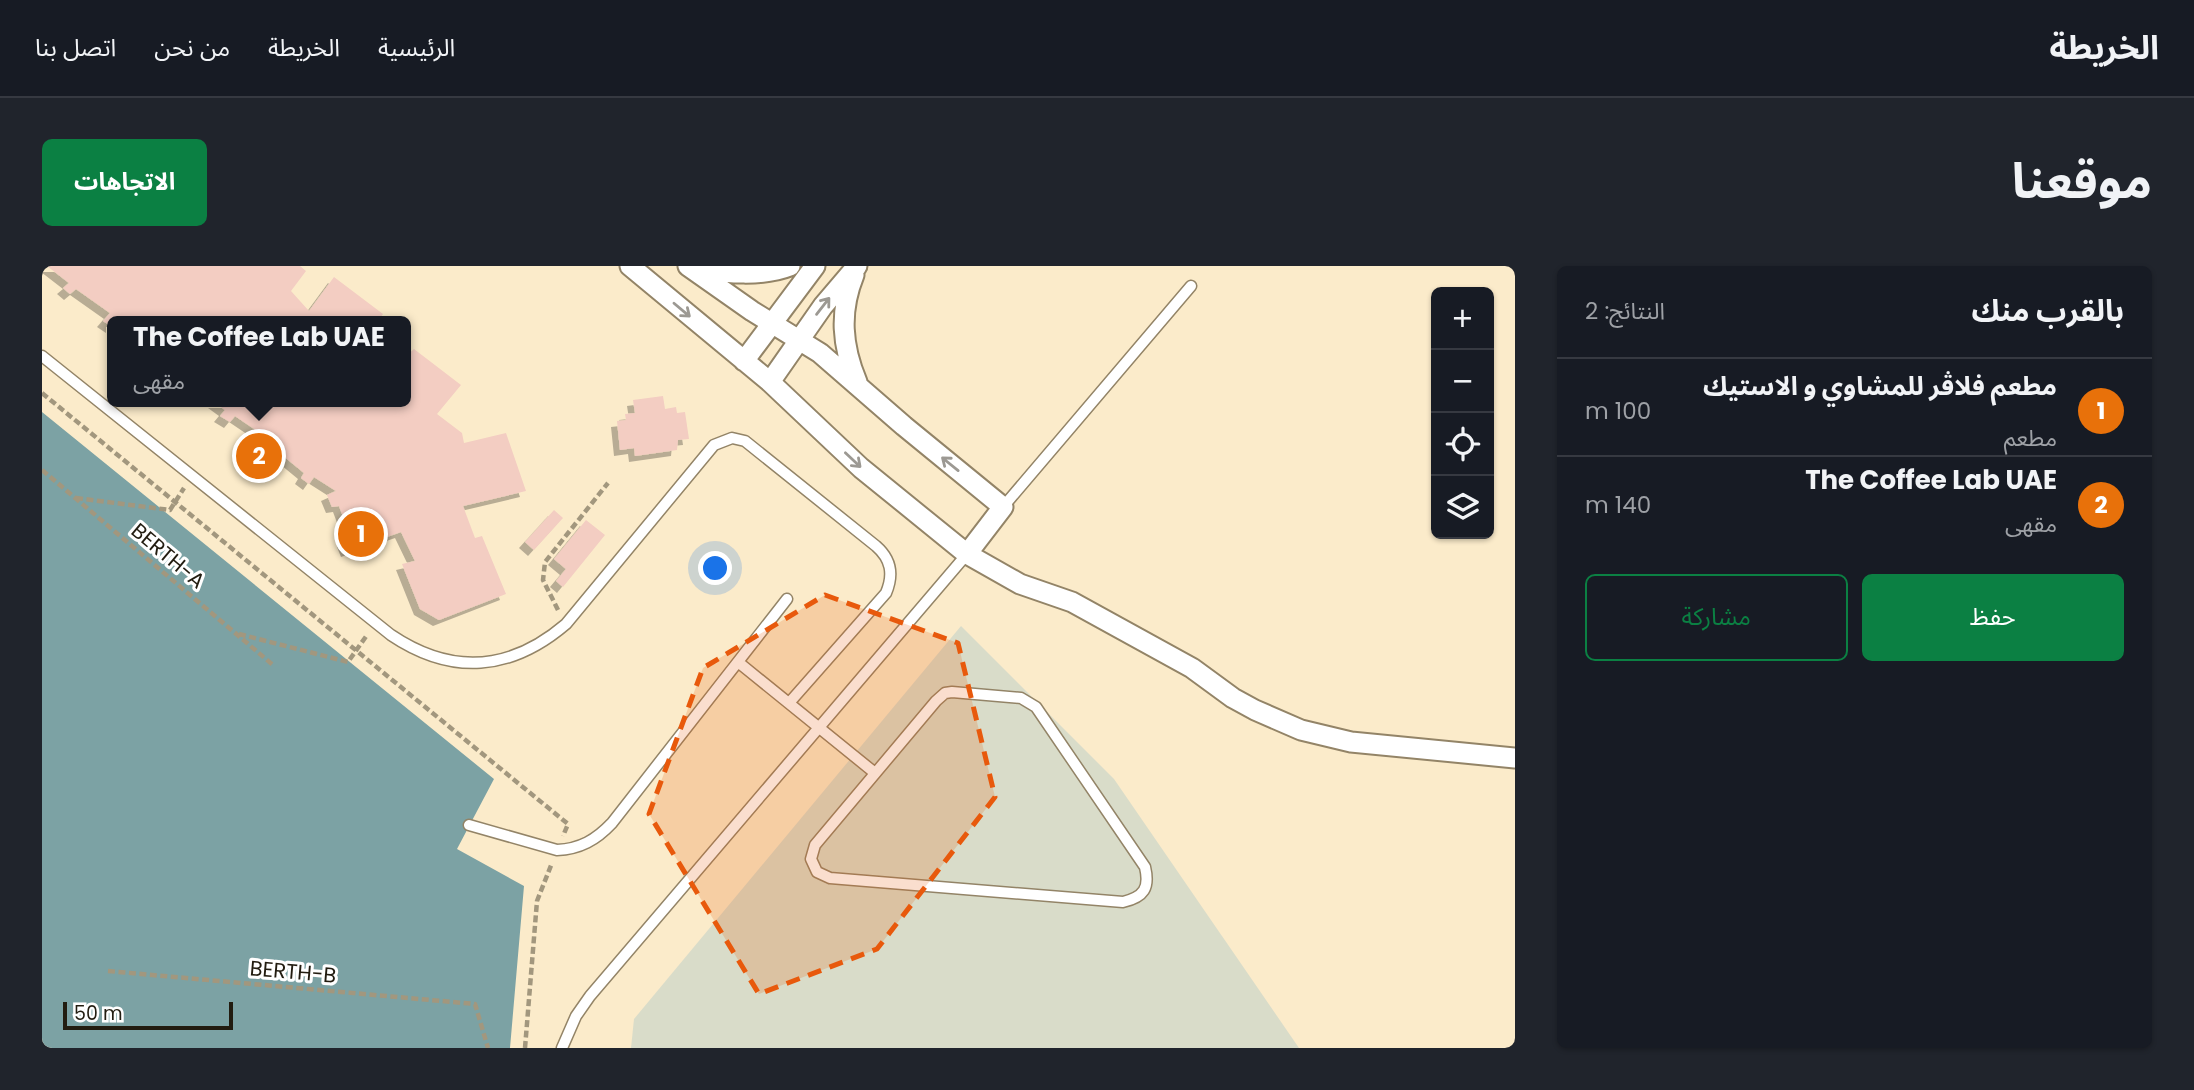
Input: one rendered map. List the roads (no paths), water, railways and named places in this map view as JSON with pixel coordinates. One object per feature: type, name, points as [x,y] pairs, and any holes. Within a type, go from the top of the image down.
[{"type":"street","points":[[629,266],[770,382],[862,468],[967,554],[1020,584],[1072,602],[1192,668],[1233,698],[1301,730],[1351,742],[1515,758]]},
{"type":"street","points":[[689,267],[724,273],[790,266]]},
{"type":"street","points":[[744,361],[815,266]]},
{"type":"street","points":[[770,382],[823,306],[857,266]]},
{"type":"street","points":[[857,266],[844,310],[843,337],[848,361],[859,386]]},
{"type":"street","points":[[689,267],[820,353],[904,426],[1003,506],[967,554]]},
{"type":"lane","points":[[1003,506],[1191,286]]},
{"type":"lane","points":[[42,355],[376,624],[407,646],[424,654],[461,663],[499,660],[518,655],[535,647],[566,624],[714,445],[726,439],[745,441],[876,546],[890,567],[890,585],[886,593],[789,703]]},
{"type":"lane","points":[[562,1048],[576,1016],[590,996],[967,554]]},
{"type":"lane","points":[[469,825],[557,850],[582,845],[603,832],[787,599]]},
{"type":"lane","points":[[738,662],[875,773]]},
{"type":"lane","points":[[946,693],[1027,699],[1039,711],[1145,867],[1148,880],[1144,891],[1135,899],[1123,902],[830,878],[817,872],[813,866],[812,851],[875,773],[936,701],[946,693]]},
{"type":"water","points":[[42,412],[494,779],[457,849],[524,886],[510,1048],[42,1048]]},
{"type":"place","name":"The Coffee Lab UAE","points":[[259,456]]},
{"type":"place","name":"مطعم فلاڤر للمشاوي و الاستيك","points":[[361,534]]}]
